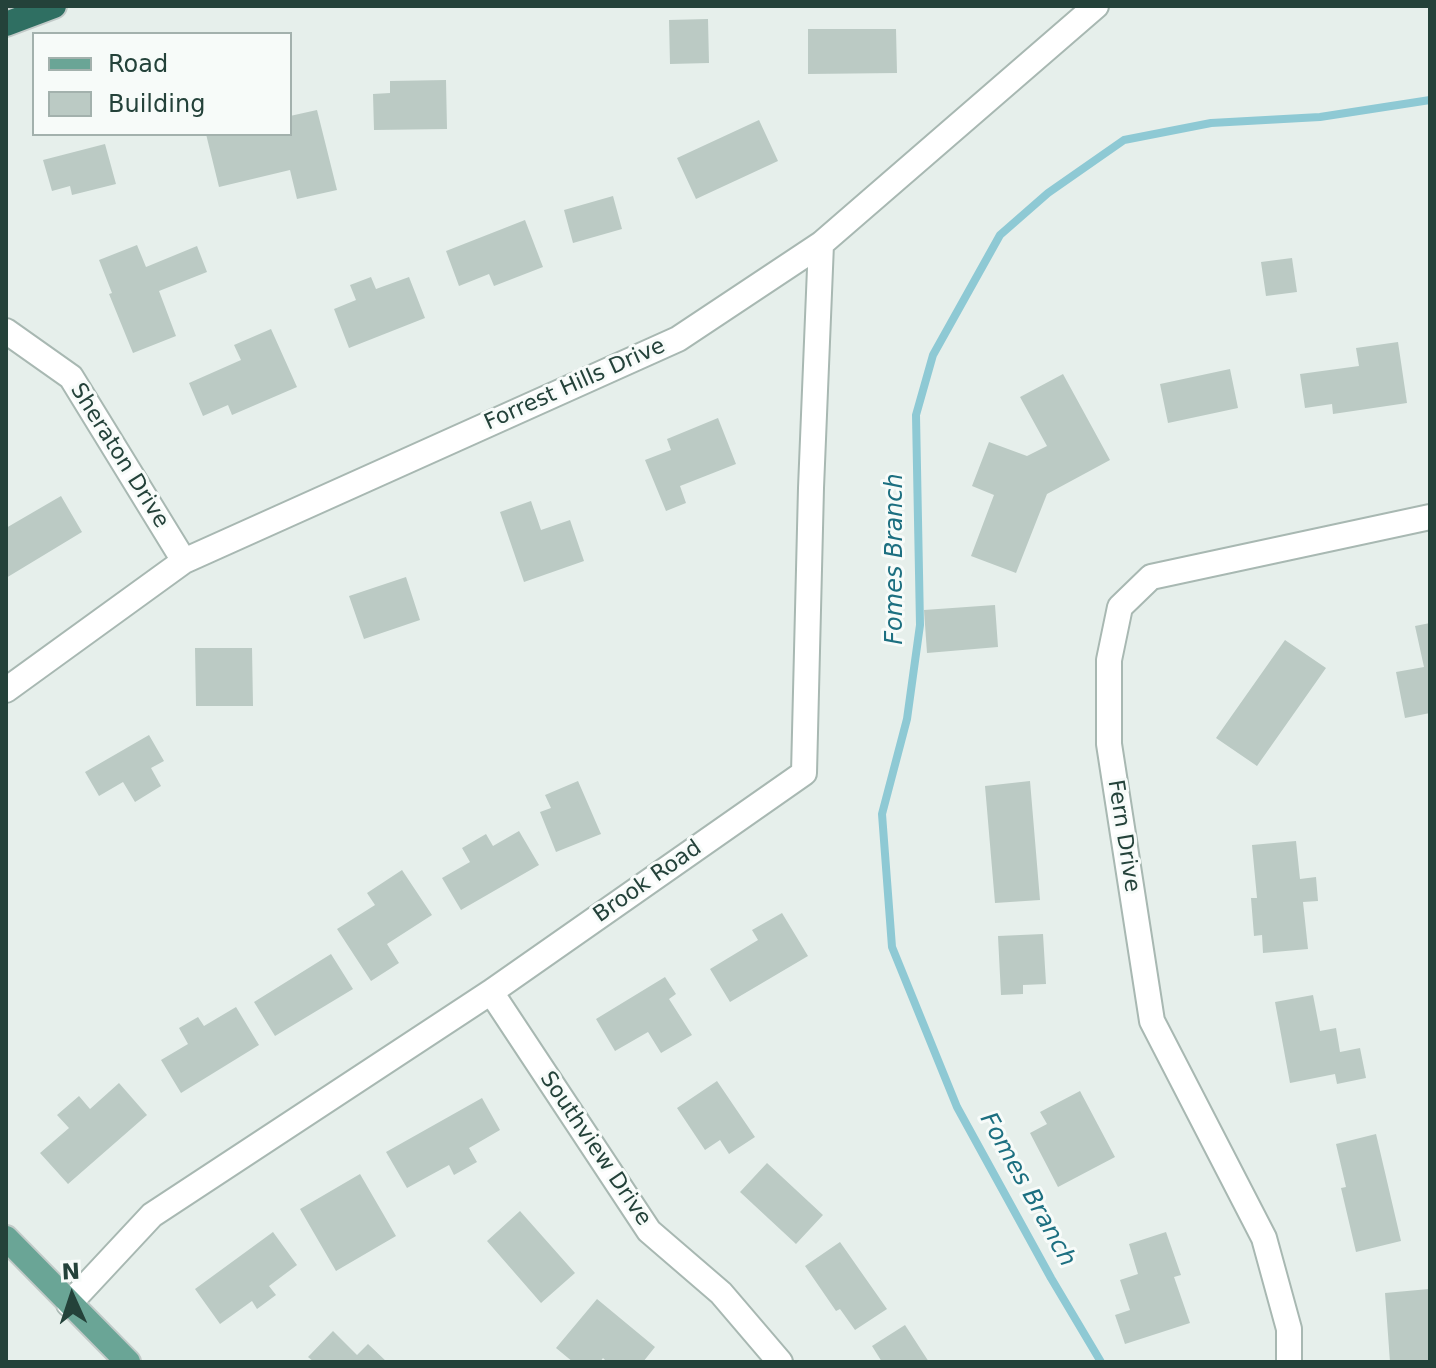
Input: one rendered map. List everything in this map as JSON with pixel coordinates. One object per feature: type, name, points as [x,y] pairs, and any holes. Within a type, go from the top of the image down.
[{"type":"highway","points":[[6,24],[54,6]]},
{"type":"main road","points":[[6,1238],[128,1362]]},
{"type":"street","name":"Forrest Hills Drive","points":[[6,690],[184,561],[678,339],[821,244],[1096,6]]},
{"type":"street","name":"Brook Road","points":[[69,1304],[152,1215],[491,992],[804,773],[821,244]]},
{"type":"street","name":"Sheraton Drive","points":[[6,331],[71,377],[184,561]]},
{"type":"street","name":"Fern Drive","points":[[1289,1362],[1289,1329],[1264,1238],[1152,1021],[1109,744],[1109,660],[1120,607],[1151,577],[1430,517]]},
{"type":"street","name":"Southview Drive","points":[[491,992],[649,1231],[721,1293],[780,1362]]},
{"type":"building","points":[[708,19],[709,63],[670,64],[669,20]]},
{"type":"building","points":[[808,29],[896,29],[897,73],[808,74]]},
{"type":"building","points":[[446,80],[447,129],[374,130],[373,94],[390,93],[390,81]]},
{"type":"building","points":[[317,110],[337,190],[297,199],[290,170],[219,187],[206,136],[292,136],[292,116]]},
{"type":"building","points":[[759,120],[778,161],[696,199],[677,158]]},
{"type":"building","points":[[105,144],[116,184],[72,195],[70,186],[52,191],[43,160]]},
{"type":"building","points":[[613,196],[622,229],[573,243],[564,210]]},
{"type":"building","points":[[525,220],[543,267],[494,286],[489,274],[459,286],[446,251]]},
{"type":"building","points":[[137,245],[146,267],[197,246],[207,272],[159,291],[176,336],[133,353],[99,260]]},
{"type":"building","points":[[1292,258],[1297,292],[1266,296],[1261,262]]},
{"type":"building","points":[[371,277],[376,289],[409,277],[425,318],[349,348],[334,309],[356,300],[350,285]]},
{"type":"building","points":[[271,329],[297,387],[232,415],[228,405],[203,416],[189,383],[241,360],[234,345]]},
{"type":"building","points":[[1398,342],[1407,403],[1333,414],[1332,404],[1305,408],[1300,374],[1359,366],[1356,348]]},
{"type":"building","points":[[1230,369],[1238,408],[1168,423],[1160,384]]},
{"type":"building","points":[[1063,374],[1110,460],[1047,494],[1016,573],[971,556],[994,495],[972,486],[989,442],[1027,456],[1047,446],[1020,397]]},
{"type":"building","points":[[718,418],[736,464],[680,486],[686,503],[666,511],[645,460],[671,450],[667,439]]},
{"type":"building","points":[[61,496],[82,532],[6,578],[6,528]]},
{"type":"building","points":[[531,501],[541,530],[570,520],[584,561],[524,582],[500,512]]},
{"type":"building","points":[[406,577],[420,620],[364,639],[349,596]]},
{"type":"building","points":[[995,605],[998,647],[927,653],[924,610]]},
{"type":"building","points":[[1430,623],[1430,713],[1405,718],[1396,672],[1424,667],[1415,626]]},
{"type":"building","points":[[1285,640],[1326,668],[1257,766],[1216,738]]},
{"type":"building","points":[[195,648],[252,648],[253,706],[196,706]]},
{"type":"building","points":[[149,735],[164,761],[151,768],[161,786],[135,802],[123,782],[99,796],[85,772]]},
{"type":"building","points":[[578,781],[601,834],[556,852],[540,812],[551,808],[545,795]]},
{"type":"building","points":[[1030,781],[1040,900],[995,903],[985,786]]},
{"type":"building","points":[[519,831],[539,865],[461,910],[442,878],[470,862],[462,848],[486,834],[493,846]]},
{"type":"building","points":[[1296,841],[1300,879],[1316,877],[1318,901],[1303,902],[1308,949],[1263,953],[1262,935],[1254,936],[1251,898],[1257,898],[1252,845]]},
{"type":"building","points":[[402,870],[432,915],[387,944],[399,963],[371,981],[337,929],[375,905],[367,893]]},
{"type":"building","points":[[782,913],[808,956],[730,1002],[710,969],[758,940],[752,930]]},
{"type":"building","points":[[1043,934],[1046,984],[1023,985],[1023,994],[1001,995],[998,936]]},
{"type":"building","points":[[331,954],[353,989],[275,1036],[254,1002]]},
{"type":"building","points":[[665,977],[676,994],[669,999],[692,1035],[661,1053],[648,1032],[615,1051],[596,1019]]},
{"type":"building","points":[[1313,995],[1320,1031],[1336,1028],[1340,1052],[1360,1048],[1366,1078],[1337,1084],[1335,1074],[1290,1083],[1275,1002]]},
{"type":"building","points":[[236,1007],[259,1045],[181,1093],[161,1060],[188,1044],[179,1028],[198,1017],[204,1026]]},
{"type":"building","points":[[717,1081],[755,1137],[729,1154],[720,1140],[705,1150],[677,1108]]},
{"type":"building","points":[[119,1083],[147,1115],[68,1184],[40,1153],[69,1128],[57,1115],[79,1096],[90,1109]]},
{"type":"building","points":[[1080,1091],[1115,1157],[1058,1187],[1030,1133],[1047,1124],[1040,1112]]},
{"type":"building","points":[[482,1098],[500,1130],[469,1148],[477,1162],[454,1175],[449,1165],[407,1188],[386,1152]]},
{"type":"building","points":[[1376,1134],[1401,1241],[1356,1252],[1341,1188],[1346,1187],[1336,1144]]},
{"type":"building","points":[[767,1163],[823,1215],[796,1244],[740,1192]]},
{"type":"building","points":[[360,1174],[396,1236],[336,1271],[300,1209]]},
{"type":"building","points":[[520,1211],[575,1273],[541,1303],[487,1241]]},
{"type":"building","points":[[273,1232],[297,1265],[269,1286],[276,1295],[257,1309],[252,1301],[220,1324],[195,1289]]},
{"type":"building","points":[[1166,1232],[1181,1275],[1174,1277],[1190,1323],[1125,1344],[1115,1315],[1130,1310],[1120,1280],[1138,1274],[1129,1244]]},
{"type":"building","points":[[840,1242],[887,1309],[855,1330],[840,1309],[836,1311],[805,1266]]},
{"type":"building","points":[[1429,1289],[1430,1362],[1390,1362],[1385,1293]]},
{"type":"building","points":[[597,1299],[655,1347],[643,1362],[607,1362],[603,1358],[600,1362],[573,1362],[556,1348]]},
{"type":"building","points":[[905,1325],[929,1362],[882,1362],[872,1346]]},
{"type":"building","points":[[333,1331],[357,1355],[368,1344],[387,1362],[314,1362],[308,1357]]},
{"type":"waterway","name":"Fomes Branch","points":[[1101,1362],[957,1107],[892,947],[882,814],[907,719],[920,625],[916,415],[933,355],[1000,235],[1048,193],[1124,140],[1211,123],[1320,117],[1430,100]]}]
